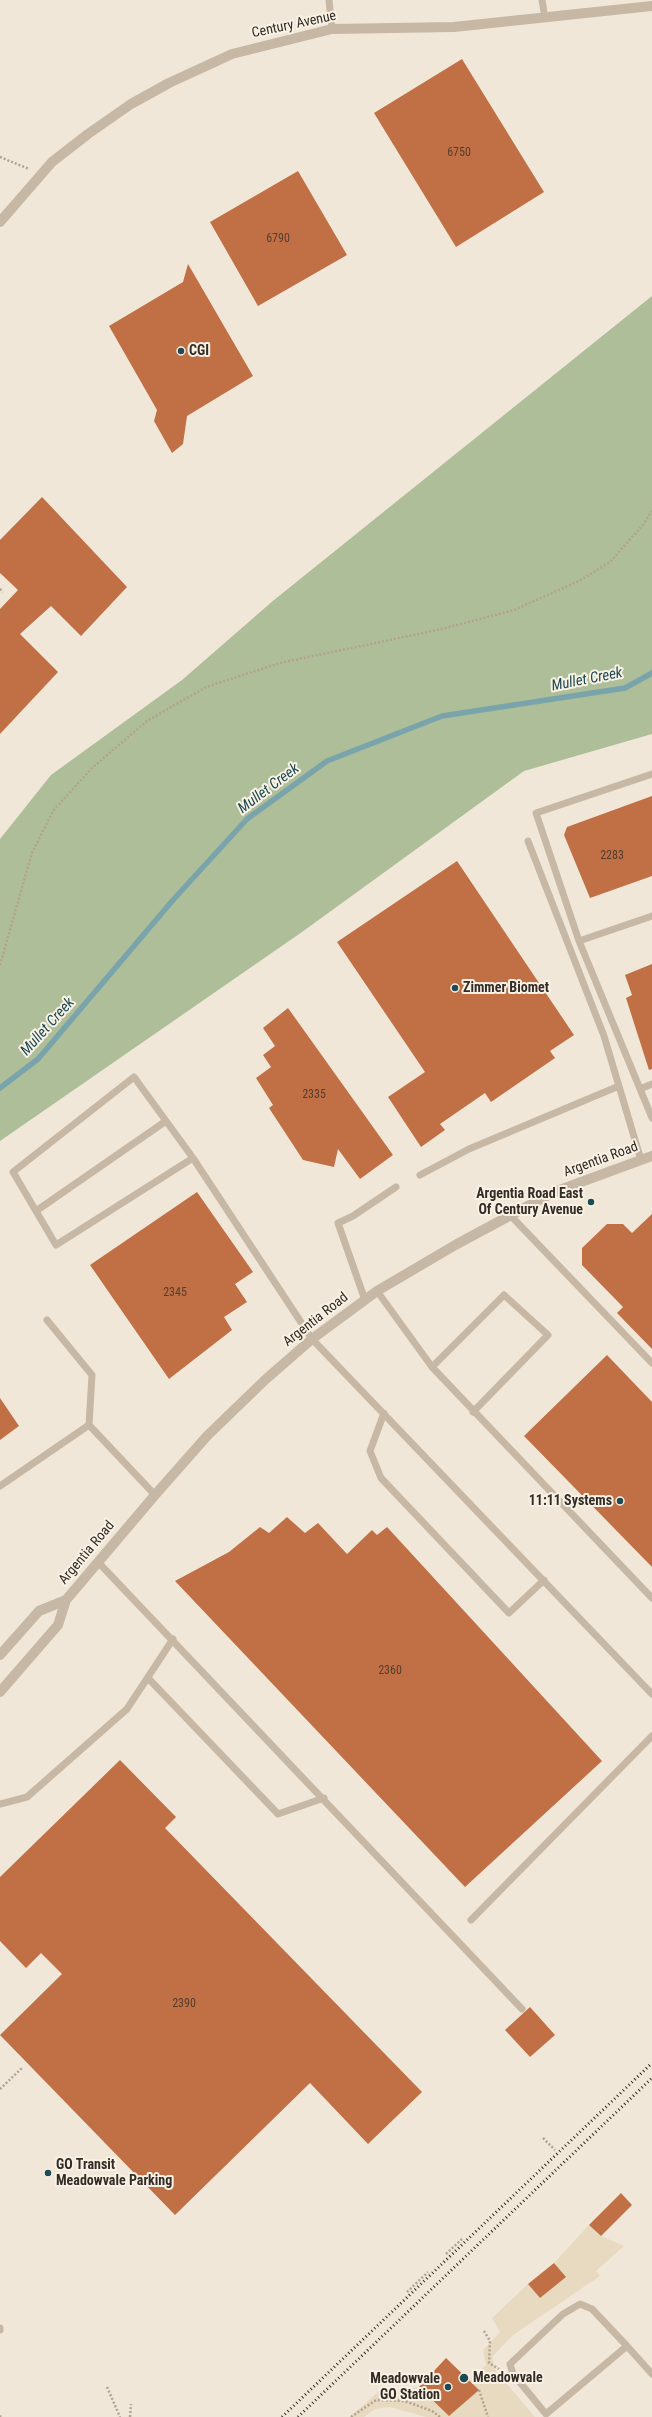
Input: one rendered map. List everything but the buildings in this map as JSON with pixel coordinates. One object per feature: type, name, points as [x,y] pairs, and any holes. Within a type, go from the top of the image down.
[{"type":"street","name":"Century Avenue","points":[[0,222],[52,162],[88,134],[131,104],[168,83],[232,54],[332,29],[454,27],[652,6]]},
{"type":"street","name":"Argentia Road","points":[[0,1692],[58,1625],[66,1600],[207,1436],[266,1379],[312,1339],[377,1291],[457,1244],[554,1192],[652,1156]]},
{"type":"street","name":"Argentia Road","points":[[0,1655],[39,1611],[66,1600]]},
{"type":"lane","points":[[329,0],[332,29]]},
{"type":"lane","points":[[542,0],[546,18]]},
{"type":"lane","points":[[652,774],[536,813],[579,941],[652,1118]]},
{"type":"lane","points":[[528,841],[604,1036],[641,1160]]},
{"type":"lane","points":[[579,941],[652,916]]},
{"type":"lane","points":[[193,1158],[56,1245],[13,1172],[134,1077],[193,1158],[312,1339],[652,1694]]},
{"type":"lane","points":[[640,1089],[652,1084]]},
{"type":"lane","points":[[420,1175],[469,1149],[619,1086]]},
{"type":"lane","points":[[36,1211],[166,1121]]},
{"type":"lane","points":[[364,1300],[338,1223],[353,1216],[396,1187]]},
{"type":"lane","points":[[511,1216],[652,1363]]},
{"type":"lane","points":[[377,1291],[432,1367],[473,1412],[652,1598]]},
{"type":"lane","points":[[432,1367],[504,1295],[548,1335],[473,1412]]},
{"type":"lane","points":[[47,1320],[92,1375],[89,1425],[155,1495]]},
{"type":"lane","points":[[384,1413],[370,1451],[381,1478],[509,1613],[544,1580]]},
{"type":"lane","points":[[0,1486],[89,1425]]},
{"type":"lane","points":[[98,1562],[324,1798],[522,2009]]},
{"type":"lane","points":[[0,1804],[26,1797],[127,1709],[173,1639]]},
{"type":"lane","points":[[148,1678],[278,1814],[324,1798]]},
{"type":"lane","points":[[470,1920],[652,1736]]},
{"type":"lane","points":[[627,2346],[546,2414],[513,2374],[510,2364],[563,2314],[580,2304],[592,2309],[627,2346],[652,2374]]},
{"type":"path","points":[[0,157],[41,174]]},
{"type":"path","points":[[0,965],[32,853],[53,811],[92,768],[147,721],[206,687],[280,663],[442,629],[514,610],[578,580],[610,562],[642,526],[652,511]]},
{"type":"path","points":[[0,2089],[22,2068]]},
{"type":"path","points":[[543,2138],[555,2150]]},
{"type":"path","points":[[446,2254],[462,2239]]},
{"type":"path","points":[[407,2292],[428,2272]]},
{"type":"path","points":[[484,2331],[490,2341],[489,2363],[513,2374]]},
{"type":"path","points":[[107,2387],[120,2417]]},
{"type":"path","points":[[478,2390],[488,2417]]},
{"type":"path","points":[[351,2417],[376,2400],[405,2401],[432,2411],[440,2417]]},
{"type":"path","points":[[130,2417],[131,2404]]},
{"type":"green space","points":[[652,296],[652,734],[524,771],[302,932],[0,1141],[0,839],[51,775],[182,680],[274,600]]},
{"type":"shaded area","points":[[589,2225],[601,2236],[624,2246],[596,2271],[600,2276],[513,2335],[492,2357],[496,2371],[535,2417],[426,2417],[390,2407],[375,2409],[364,2417],[350,2417],[378,2392],[419,2387],[449,2416],[478,2390],[469,2380],[486,2365],[483,2350],[500,2332],[492,2318],[528,2284],[540,2298],[565,2277],[554,2263]]},
{"type":"waterway","name":"Mullet Creek","points":[[0,1088],[38,1059],[173,900],[247,819],[327,761],[442,716],[625,688],[652,673]]},
{"type":"railway","points":[[282,2417],[652,2063]]},
{"type":"railway","points":[[298,2417],[652,2078]]},
{"type":"place","name":"CGI","points":[[181,351]]},
{"type":"place","name":"Zimmer Biomet","points":[[455,988]]},
{"type":"place","name":"Argentia Road East Of Century Avenue","points":[[591,1202]]},
{"type":"place","name":"11:11 Systems","points":[[620,1501]]},
{"type":"place","name":"GO Transit Meadowvale Parking","points":[[48,2173]]},
{"type":"place","name":"Meadowvale","points":[[464,2378]]},
{"type":"place","name":"Meadowvale GO Station","points":[[448,2387]]}]
